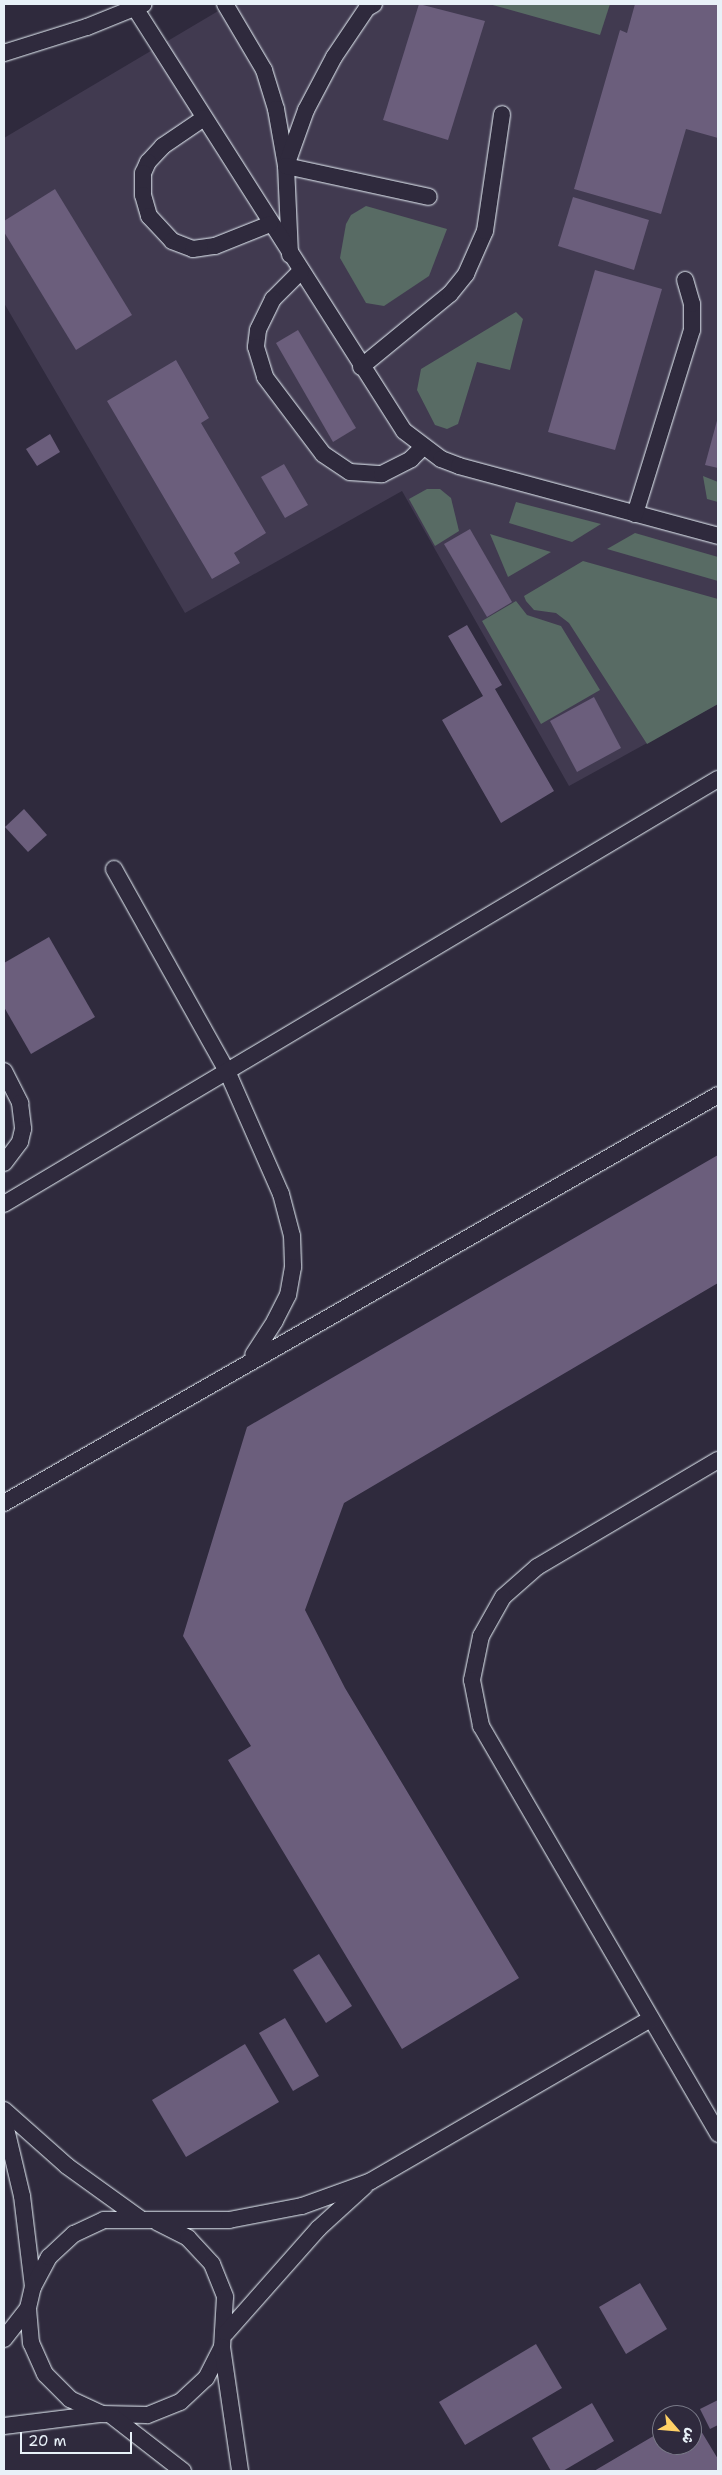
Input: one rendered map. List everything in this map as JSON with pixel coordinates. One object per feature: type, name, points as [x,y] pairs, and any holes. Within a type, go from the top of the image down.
[{"type":"lane","points":[[225,4],[264,70],[276,109],[286,166],[290,255]]},
{"type":"lane","points":[[286,166],[306,110],[334,57],[367,8],[374,4]]},
{"type":"lane","points":[[4,53],[140,6],[204,118],[361,367],[404,431],[423,447],[459,466],[718,536]]},
{"type":"lane","points":[[361,367],[450,294],[466,274],[486,230],[502,114]]},
{"type":"lane","points":[[204,118],[162,146],[148,162],[143,172],[143,189],[149,216],[172,241],[193,249],[215,246],[270,224]]},
{"type":"lane","points":[[286,166],[429,197]]},
{"type":"lane","points":[[301,271],[274,299],[258,330],[257,355],[265,377],[323,454],[350,472],[382,474],[411,459],[423,447]]},
{"type":"lane","points":[[635,514],[692,330],[692,304],[685,280]]},
{"type":"lane","points":[[4,1204],[718,779]]},
{"type":"lane","points":[[114,869],[227,1071],[281,1194],[292,1236],[293,1266],[288,1295],[263,1343],[248,1361]]},
{"type":"lane","points":[[4,1163],[20,1142],[24,1129],[20,1103],[5,1077]]},
{"type":"lane","points":[[4,1503],[248,1361],[511,1216],[718,1095]]},
{"type":"lane","points":[[718,1460],[537,1568],[503,1597],[481,1636],[472,1680],[481,1726],[718,2134]]},
{"type":"lane","points":[[156,2222],[229,2220],[302,2206],[371,2181],[650,2019]]},
{"type":"lane","points":[[4,2110],[67,2166],[139,2218]]},
{"type":"lane","points":[[4,2120],[22,2196],[33,2287]]},
{"type":"lane","points":[[4,2426],[107,2415],[147,2415],[180,2402],[206,2378],[224,2340],[319,2228],[371,2181]]},
{"type":"lane","points":[[183,2471],[107,2415],[70,2399],[45,2374],[31,2343],[28,2308],[33,2287],[48,2257],[74,2234],[104,2220],[139,2218],[156,2222],[188,2238],[212,2264],[225,2297],[224,2340],[240,2471]]},
{"type":"lane","points":[[4,2338],[28,2308]]},
{"type":"shaded area","points":[[230,4],[718,4],[718,704],[569,786],[402,491],[185,613],[4,303],[4,138]]},
{"type":"green space","points":[[489,4],[610,4],[600,35]]},
{"type":"green space","points":[[366,206],[447,229],[429,276],[384,306],[366,303],[340,258],[346,224],[351,215]]},
{"type":"green space","points":[[516,312],[523,319],[510,370],[477,362],[458,424],[447,429],[435,425],[417,390],[421,369]]},
{"type":"green space","points":[[703,476],[718,482],[718,502],[707,499]]},
{"type":"green space","points":[[427,489],[440,489],[451,498],[459,531],[435,546],[409,499]]},
{"type":"green space","points":[[516,502],[601,524],[572,542],[509,523]]},
{"type":"green space","points":[[635,533],[718,557],[718,581],[607,549]]},
{"type":"green space","points":[[490,534],[551,552],[508,577]]},
{"type":"green space","points":[[583,561],[718,599],[718,704],[647,744],[569,623],[556,613],[534,610],[524,596]]},
{"type":"green space","points":[[516,601],[527,615],[561,626],[600,690],[541,724],[482,621]]},
{"type":"building","points":[[419,4],[485,21],[448,140],[383,120]]},
{"type":"building","points":[[635,4],[718,4],[718,138],[686,129],[661,214],[574,189],[620,30],[627,33]]},
{"type":"building","points":[[55,189],[132,315],[76,350],[4,232],[4,221]]},
{"type":"building","points":[[573,197],[649,220],[634,270],[558,246]]},
{"type":"building","points":[[595,270],[662,289],[615,450],[548,432]]},
{"type":"building","points":[[298,330],[356,428],[333,442],[276,343]]},
{"type":"building","points":[[176,360],[209,418],[201,423],[266,533],[234,553],[240,563],[212,579],[107,401]]},
{"type":"building","points":[[718,417],[718,468],[705,465]]},
{"type":"building","points":[[50,434],[60,452],[37,466],[26,449]]},
{"type":"building","points":[[284,464],[308,505],[285,518],[261,477]]},
{"type":"building","points":[[470,529],[512,602],[487,617],[444,544]]},
{"type":"building","points":[[467,625],[502,685],[495,689],[554,791],[501,823],[442,720],[483,696],[448,636]]},
{"type":"building","points":[[594,697],[621,748],[577,772],[550,721]]},
{"type":"building","points":[[24,809],[47,835],[28,852],[5,827]]},
{"type":"building","points":[[49,937],[95,1017],[31,1054],[4,1007],[4,963]]},
{"type":"building","points":[[718,1155],[718,1283],[344,1503],[305,1610],[345,1688],[519,1978],[402,2049],[228,1760],[251,1746],[183,1636],[247,1427]]},
{"type":"building","points":[[319,1954],[352,2006],[326,2023],[293,1970]]},
{"type":"building","points":[[285,2018],[319,2076],[293,2091],[259,2033]]},
{"type":"building","points":[[245,2044],[279,2102],[186,2157],[152,2100]]},
{"type":"building","points":[[640,2283],[667,2329],[626,2354],[599,2307]]},
{"type":"building","points":[[536,2344],[562,2388],[465,2445],[439,2402]]},
{"type":"building","points":[[718,2400],[718,2425],[710,2429],[702,2413],[702,2408]]},
{"type":"building","points":[[592,2403],[614,2441],[563,2471],[551,2471],[532,2438]]},
{"type":"building","points":[[702,2433],[718,2459],[718,2471],[594,2471],[652,2437],[652,2455],[702,2455]]}]
